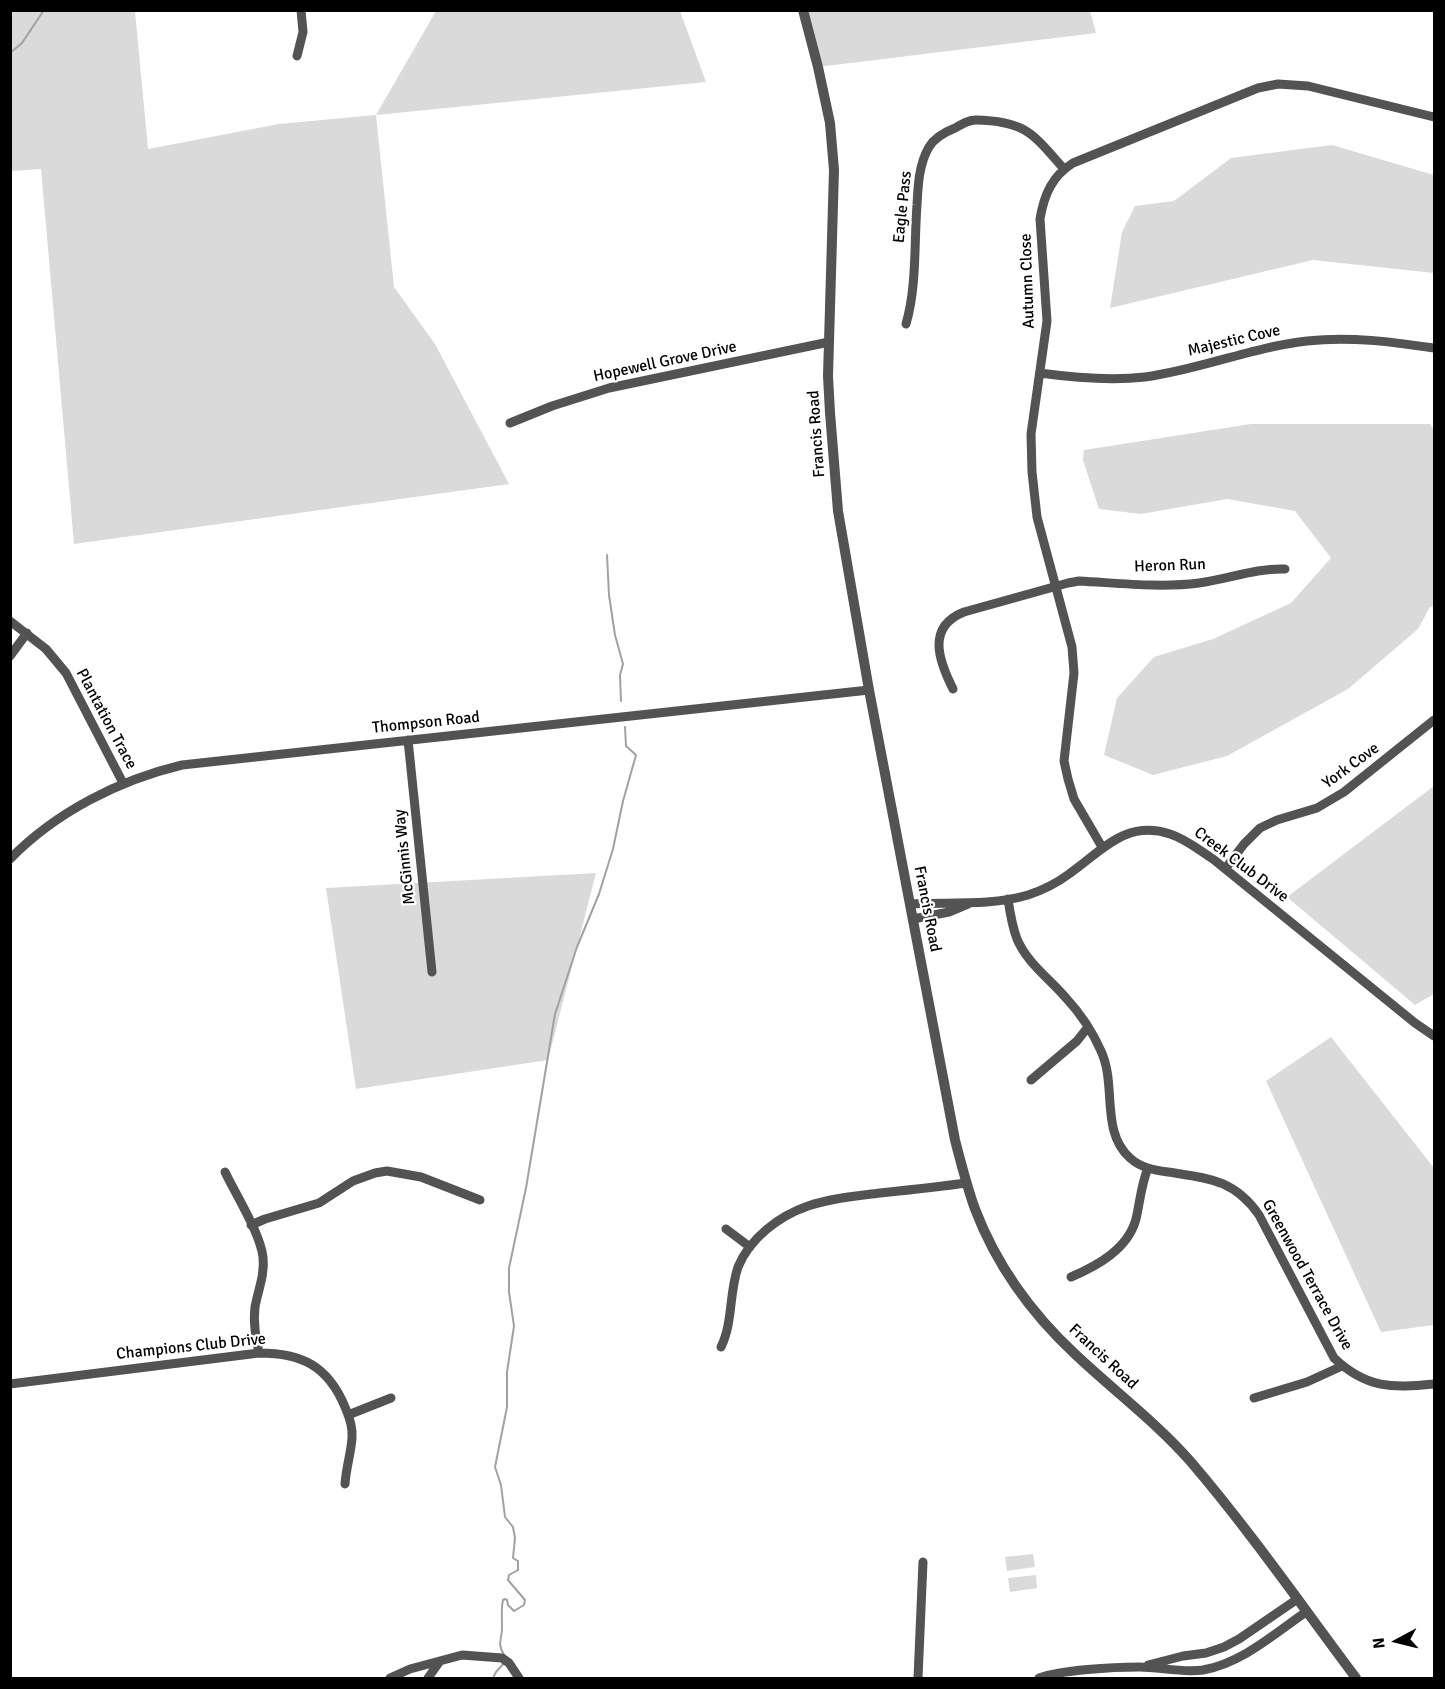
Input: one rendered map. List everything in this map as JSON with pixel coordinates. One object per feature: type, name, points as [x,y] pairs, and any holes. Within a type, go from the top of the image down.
[{"type":"street","points":[[297,56],[303,32],[301,10]]},
{"type":"street","name":"Francis Road","points":[[803,10],[830,123],[834,199],[830,413],[838,511],[869,690],[955,1140],[966,1183],[976,1211],[997,1255],[1038,1315],[1074,1353],[1150,1421],[1189,1461],[1224,1502],[1356,1678]]},
{"type":"street","name":"Autumn Close","points":[[1102,847],[1074,799],[1064,760],[1074,659],[1036,517],[1032,472],[1031,434],[1047,321],[1040,219],[1042,204],[1050,185],[1064,169],[1073,163],[1258,88],[1278,84],[1308,86],[1434,117]]},
{"type":"street","name":"Eagle Pass","points":[[906,324],[912,302],[919,174],[929,147],[935,139],[971,120],[998,120],[1021,127],[1037,139],[1064,169]]},
{"type":"street","name":"Majestic Cove","points":[[1040,373],[1104,380],[1147,376],[1306,341],[1370,339],[1434,348]]},
{"type":"street","name":"Hopewell Grove Drive","points":[[510,423],[552,406],[609,388],[830,342]]},
{"type":"street","name":"Heron Run","points":[[953,689],[939,652],[942,630],[953,616],[1079,581],[1198,583],[1268,568],[1285,568]]},
{"type":"street","name":"Plantation Trace","points":[[10,621],[46,649],[66,673],[123,783]]},
{"type":"street","points":[[10,656],[27,633]]},
{"type":"street","name":"Thompson Road","points":[[10,859],[62,818],[123,783],[162,769],[203,761],[869,690]]},
{"type":"street","name":"York Cove","points":[[1225,869],[1260,828],[1277,820],[1317,808],[1344,792],[1434,720]]},
{"type":"street","name":"McGinnis Way","points":[[408,740],[432,972]]},
{"type":"street","name":"Creek Club Drive","points":[[910,904],[972,902],[1028,895],[1070,874],[1102,847],[1130,834],[1142,831],[1169,834],[1184,840],[1225,869],[1434,1036]]},
{"type":"street","name":"Greenwood Terrace Drive","points":[[1008,899],[1010,918],[1017,939],[1027,955],[1067,999],[1088,1027],[1102,1053],[1108,1081],[1113,1131],[1117,1142],[1132,1160],[1148,1168],[1209,1178],[1225,1184],[1244,1196],[1259,1215],[1334,1358],[1342,1366],[1364,1380],[1386,1386],[1398,1388],[1434,1384]]},
{"type":"street","name":"Creek Club Drive","points":[[913,919],[949,912],[972,902]]},
{"type":"street","points":[[1031,1080],[1077,1041],[1088,1027]]},
{"type":"street","points":[[1071,1277],[1102,1261],[1120,1247],[1127,1238],[1136,1216],[1141,1184],[1148,1168]]},
{"type":"street","points":[[251,1225],[319,1203],[354,1181],[387,1171],[421,1177],[480,1200]]},
{"type":"street","points":[[225,1172],[260,1243],[262,1279],[254,1321],[259,1353]]},
{"type":"street","points":[[721,1347],[727,1330],[732,1290],[739,1267],[750,1246],[772,1224],[808,1206],[848,1197],[966,1183]]},
{"type":"street","points":[[726,1228],[750,1246]]},
{"type":"street","name":"Champions Club Drive","points":[[10,1384],[259,1353],[282,1353],[294,1356],[312,1365],[338,1389],[348,1415],[352,1438],[345,1484]]},
{"type":"street","points":[[1254,1398],[1307,1382],[1342,1366]]},
{"type":"street","points":[[348,1415],[391,1398]]},
{"type":"street","points":[[918,1678],[923,1562]]},
{"type":"street","points":[[1039,1678],[1057,1673],[1140,1667],[1183,1656],[1206,1653],[1239,1639],[1296,1600]]},
{"type":"street","points":[[1140,1667],[1184,1672],[1222,1665],[1242,1657],[1306,1612]]},
{"type":"street","points":[[390,1678],[441,1659],[478,1655],[502,1658],[509,1663],[519,1678]]},
{"type":"street","points":[[428,1678],[441,1659]]},
{"type":"shaded area","points":[[11,10],[135,11],[148,149],[279,124],[376,115],[394,287],[435,344],[509,484],[74,544],[41,169],[11,171]]},
{"type":"shaded area","points":[[436,11],[680,11],[706,82],[376,115]]},
{"type":"shaded area","points":[[802,11],[1090,11],[1096,33],[818,67]]},
{"type":"shaded area","points":[[1332,145],[1434,175],[1434,273],[1313,260],[1110,308],[1122,232],[1135,206],[1174,201],[1231,158]]},
{"type":"shaded area","points":[[1251,424],[1430,424],[1434,430],[1434,606],[1430,607],[1418,629],[1348,689],[1227,756],[1153,775],[1104,755],[1117,698],[1154,657],[1213,639],[1291,603],[1331,558],[1295,511],[1227,499],[1141,514],[1099,509],[1083,460],[1084,450]]},
{"type":"shaded area","points":[[1434,786],[1434,994],[1415,1005],[1287,897]]},
{"type":"shaded area","points":[[596,873],[548,1060],[356,1089],[326,888]]},
{"type":"shaded area","points":[[1331,1037],[1434,1168],[1434,1325],[1381,1332],[1266,1081]]},
{"type":"shaded area","points":[[1033,1554],[1035,1567],[1007,1571],[1005,1557]]},
{"type":"shaded area","points":[[1036,1575],[1037,1588],[1010,1592],[1008,1578]]},
{"type":"waterway","points":[[10,53],[22,43],[44,10]]},
{"type":"waterway","points":[[607,555],[609,595],[615,635],[623,664],[620,675],[621,701]]},
{"type":"waterway","points":[[504,1655],[500,1643],[503,1600],[507,1600],[508,1605],[514,1611],[524,1605],[525,1600],[508,1580],[509,1575],[518,1570],[518,1561],[513,1558],[515,1538],[513,1527],[505,1517],[501,1485],[495,1467],[507,1407],[507,1372],[514,1326],[509,1292],[509,1268],[526,1188],[555,1014],[577,947],[599,894],[613,849],[636,755],[626,746],[625,727]]},
{"type":"waterway","points":[[493,1678],[504,1663]]}]
